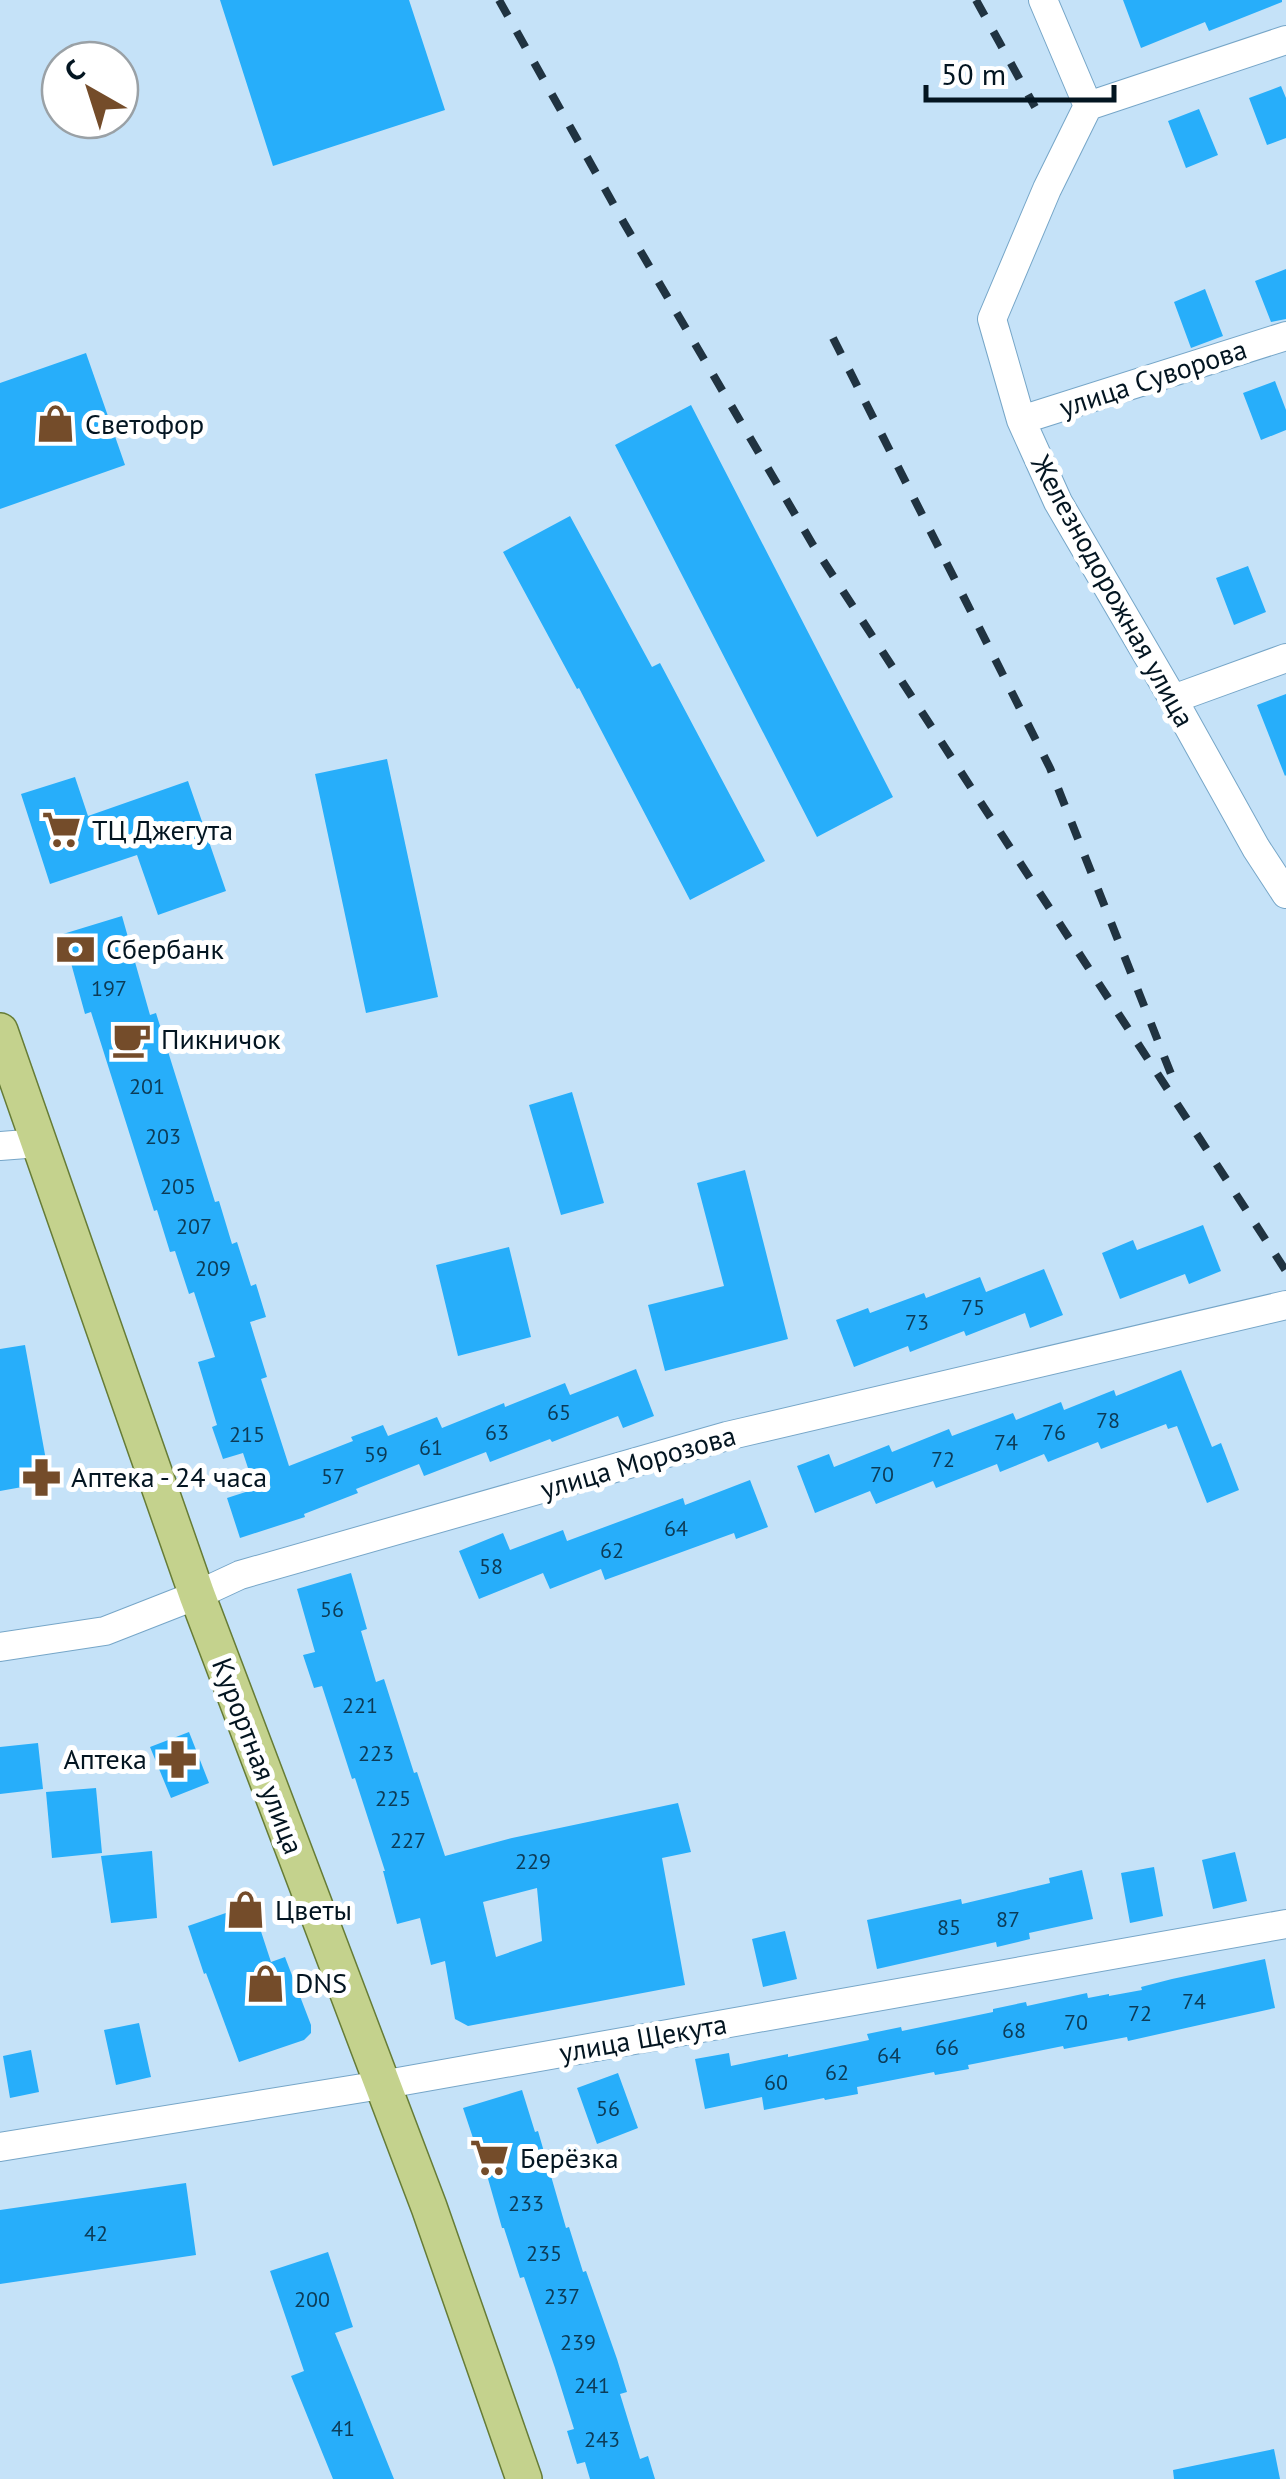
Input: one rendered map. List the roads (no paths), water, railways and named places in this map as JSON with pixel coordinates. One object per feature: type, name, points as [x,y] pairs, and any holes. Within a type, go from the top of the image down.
[{"type":"main road","name":"Курортная улица","points":[[0,1031],[197,1595],[429,2207],[524,2479]]},
{"type":"street","points":[[1043,0],[1088,106],[1286,40]]},
{"type":"street","name":"Железнодорожная улица","points":[[1088,106],[1047,189],[992,319],[1020,420],[1058,502],[1286,894]]},
{"type":"street","name":"улица Суворова","points":[[1020,420],[1286,336]]},
{"type":"street","points":[[1174,698],[1286,658]]},
{"type":"street","points":[[0,1146],[39,1143]]},
{"type":"street","name":"улица Морозова","points":[[0,1647],[106,1631],[240,1575],[727,1436],[1283,1312]]},
{"type":"street","name":"улица Щекута","points":[[0,2148],[381,2085],[1286,1924]]},
{"type":"railway","points":[[499,0],[624,223],[813,545],[1286,1271]]},
{"type":"railway","points":[[976,0],[1035,107]]},
{"type":"railway","points":[[833,338],[1050,768],[1173,1079]]},
{"type":"place","name":"Светофор","points":[[55,424]]},
{"type":"place","name":"ТЦ Джегута","points":[[62,830]]},
{"type":"place","name":"Сбербанк","points":[[76,949]]},
{"type":"place","name":"Пикничок","points":[[131,1039]]},
{"type":"place","name":"Аптека - 24 часа","points":[[41,1477]]},
{"type":"place","name":"Аптека","points":[[177,1759]]},
{"type":"place","name":"Цветы","points":[[245,1910]]},
{"type":"place","name":"DNS","points":[[265,1983]]},
{"type":"place","name":"Берёзка","points":[[490,2158]]}]
